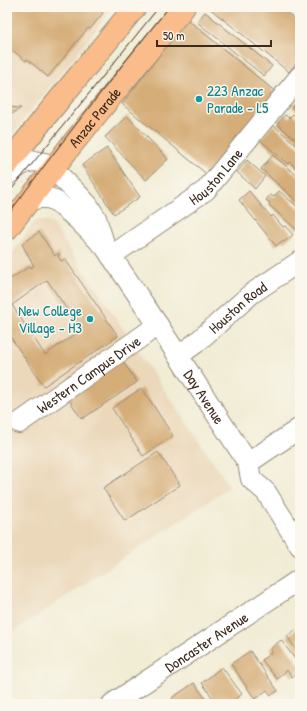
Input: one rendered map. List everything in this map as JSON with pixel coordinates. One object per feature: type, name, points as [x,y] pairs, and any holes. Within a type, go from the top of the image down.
[{"type":"main road","points":[[7,165],[135,7]]},
{"type":"main road","name":"Anzac Parade","points":[[7,229],[53,169],[184,7]]},
{"type":"street","name":"Houston Lane","points":[[108,252],[206,190],[300,76]]},
{"type":"street","name":"Day Avenue","points":[[7,175],[24,163],[34,161],[45,163],[53,169],[88,205],[96,218],[108,252]]},
{"type":"street","name":"Day Avenue","points":[[29,201],[39,198],[49,198],[57,202],[77,219],[108,252],[158,325],[248,463],[251,479],[266,492],[300,546]]},
{"type":"street","name":"Houston Road","points":[[178,356],[196,343],[251,294],[300,261]]},
{"type":"street","name":"Western Campus Drive","points":[[18,423],[158,325]]},
{"type":"street","points":[[248,463],[300,428]]},
{"type":"street","name":"Doncaster Avenue","points":[[112,704],[300,579]]},
{"type":"shaded area","points":[[7,7],[114,7],[7,143]]},
{"type":"shaded area","points":[[38,220],[46,221],[53,225],[230,487],[7,636],[7,262],[33,223]]},
{"type":"building","points":[[7,7],[104,7],[101,11],[103,13],[90,29],[88,28],[48,77],[27,59],[26,61],[7,46]]},
{"type":"building","points":[[208,7],[280,7],[300,24],[300,58],[289,72]]},
{"type":"building","points":[[205,12],[272,66],[264,76],[197,22]]},
{"type":"building","name":"223 Anzac Parade - L5","points":[[187,19],[277,93],[209,176],[122,104]]},
{"type":"building","points":[[299,99],[300,100],[300,114],[292,107]]},
{"type":"building","points":[[7,107],[21,108],[7,117]]},
{"type":"building","points":[[293,114],[300,120],[300,143],[277,124],[285,115],[289,118]]},
{"type":"building","points":[[127,116],[168,159],[146,180],[105,137]]},
{"type":"building","points":[[273,125],[300,148],[300,168],[298,170],[290,162],[288,164],[260,140]]},
{"type":"building","points":[[107,148],[140,197],[114,214],[82,165]]},
{"type":"building","points":[[273,155],[300,178],[300,204],[261,169]]},
{"type":"building","points":[[247,160],[265,176],[255,189],[237,172]]},
{"type":"building","points":[[249,191],[271,217],[273,215],[283,227],[285,226],[293,235],[276,246],[239,200]]},
{"type":"building","points":[[279,191],[300,209],[300,226],[297,230],[269,205],[270,203],[266,200],[270,195],[274,197]]},
{"type":"building","name":"New College Village - H3","points":[[39,232],[55,256],[59,253],[60,255],[58,256],[61,261],[65,259],[118,336],[44,386],[7,332],[7,281],[30,266],[31,268],[34,266],[22,244]],"holes":[[[47,280],[81,330],[45,355],[12,305]]]},
{"type":"building","points":[[122,360],[137,382],[82,419],[67,397]]},
{"type":"building","points":[[142,388],[173,436],[143,456],[112,408]]},
{"type":"building","points":[[158,452],[180,485],[125,521],[103,488]]},
{"type":"building","points":[[300,627],[300,655],[287,636]]},
{"type":"building","points":[[281,640],[300,666],[300,671],[292,677],[287,670],[277,679],[262,660],[272,652],[270,649]]},
{"type":"building","points":[[250,651],[278,691],[271,695],[267,690],[255,699],[231,664]]},
{"type":"building","points":[[222,667],[242,694],[229,704],[217,704],[202,683]]},
{"type":"building","points":[[194,683],[208,702],[206,704],[176,704],[172,698]]},
{"type":"tram line","points":[[7,195],[159,7]]},
{"type":"tram line","points":[[7,216],[86,111],[169,7]]},
{"type":"place","name":"223 Anzac Parade - L5","points":[[199,99]]},
{"type":"place","name":"New College Village - H3","points":[[90,319]]}]
